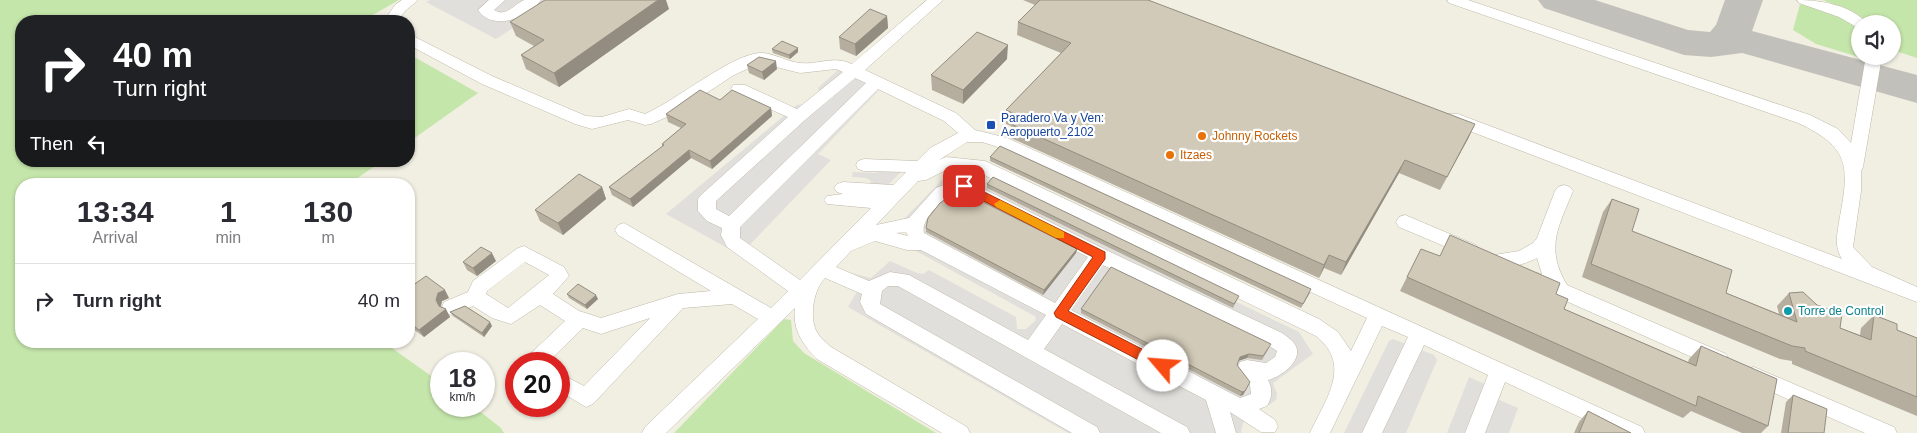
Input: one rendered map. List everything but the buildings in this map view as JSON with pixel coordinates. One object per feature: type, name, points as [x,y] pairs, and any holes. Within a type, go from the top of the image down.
[{"type":"lane","points":[[395,15],[400,8],[412,0]]},
{"type":"lane","points":[[498,0],[485,10],[497,18],[508,17],[534,0]]},
{"type":"lane","points":[[731,224],[713,216],[707,211],[707,200],[799,116],[936,0]]},
{"type":"lane","points":[[1454,0],[1804,119],[1828,130],[1842,141],[1850,155],[1854,173]]},
{"type":"lane","points":[[1804,0],[1844,14],[1851,18]]},
{"type":"lane","points":[[415,42],[487,80],[592,123],[616,120],[629,114],[645,120],[670,109],[737,66],[760,58],[800,68],[838,64],[950,117],[970,135]]},
{"type":"lane","points":[[1817,257],[1833,258],[1842,253],[1844,247],[1854,173],[1872,65]]},
{"type":"lane","points":[[872,290],[812,279],[733,242],[730,235],[731,224],[876,82]]},
{"type":"lane","points":[[739,89],[799,116]]},
{"type":"lane","points":[[1438,113],[1915,295]]},
{"type":"lane","points":[[652,433],[812,279],[936,152],[954,140],[970,135],[986,136],[1001,142],[1635,433]]},
{"type":"lane","points":[[838,194],[892,197],[940,165],[959,162],[979,165],[1326,332],[1339,346],[1346,366],[1340,392]]},
{"type":"lane","points":[[859,170],[916,172]]},
{"type":"lane","points":[[1239,407],[1260,400],[1262,394],[1259,382],[1247,368],[1269,372],[1278,368],[1287,356],[1287,348],[1275,339],[1100,256],[964,186],[958,186],[942,192],[915,224],[917,237],[924,243],[1214,392],[1268,426]]},
{"type":"lane","points":[[1494,261],[1514,260],[1538,250],[1544,242],[1564,191]]},
{"type":"lane","points":[[1405,222],[1887,433]]},
{"type":"lane","points":[[841,249],[872,233],[896,225],[915,224]]},
{"type":"lane","points":[[624,230],[772,318]]},
{"type":"lane","points":[[872,233],[907,243],[924,243]]},
{"type":"lane","points":[[1544,242],[1545,263],[1560,291]]},
{"type":"lane","points":[[1844,247],[1856,266],[1889,284]]},
{"type":"lane","points":[[451,307],[475,297],[480,286],[524,253],[551,268],[560,276],[540,295],[511,316],[498,313],[475,297]]},
{"type":"lane","points":[[1032,350],[1100,256]]},
{"type":"lane","points":[[1090,433],[873,310],[869,302],[872,290],[885,279],[892,277],[902,280],[1180,433]]},
{"type":"lane","points":[[812,279],[803,314],[810,340],[824,353],[960,433]]},
{"type":"lane","points":[[540,295],[572,316],[601,326],[678,301],[735,296]]},
{"type":"lane","points":[[570,388],[586,398],[678,301]]},
{"type":"lane","points":[[1320,433],[1378,315]]},
{"type":"lane","points":[[546,352],[580,319]]},
{"type":"lane","points":[[1372,433],[1419,334]]},
{"type":"lane","points":[[1475,433],[1500,371]]},
{"type":"lane","points":[[1214,392],[1226,433]]},
{"type":"green space","points":[[0,0],[399,0],[373,15],[15,15],[15,167],[373,167],[358,178],[15,178],[15,348],[392,348],[430,375],[430,417],[487,417],[501,428],[504,433],[0,433]]},
{"type":"green space","points":[[1823,0],[1917,0],[1917,58],[1901,53],[1901,15],[1858,15]]},
{"type":"green space","points":[[1800,4],[1833,13],[1851,24],[1851,55],[1816,44],[1793,30]]},
{"type":"green space","points":[[415,57],[478,93],[415,138]]},
{"type":"green space","points":[[784,319],[791,320],[793,341],[804,353],[936,433],[674,433]]},
{"type":"shaded area","points":[[430,0],[556,0],[496,39],[426,2]]},
{"type":"shaded area","points":[[838,70],[879,90],[818,154],[831,160],[740,255],[666,214],[797,105],[812,104],[821,95],[818,88]]},
{"type":"shaded area","points":[[910,163],[868,205],[851,197],[870,184],[871,181],[866,178],[852,177],[853,172],[875,173]]},
{"type":"shaded area","points":[[959,174],[977,178],[1299,332],[1313,354],[1273,383],[1277,394],[1276,400],[1269,405],[1260,406],[1243,423],[1241,433],[1068,433],[848,307],[858,290],[846,272],[871,278],[890,261],[917,273],[923,274],[929,270],[1016,317],[1017,329],[1026,329],[1035,321],[1036,317],[909,247],[921,232],[901,222],[942,180]]},
{"type":"shaded area","points":[[1393,339],[1434,355],[1437,360],[1406,433],[1344,433],[1389,341]]},
{"type":"shaded area","points":[[1469,377],[1502,392],[1499,400],[1518,408],[1509,433],[1447,433]]},
{"type":"taxiway","points":[[1557,0],[1684,42],[1699,44],[1720,43],[1726,39],[1736,25],[1744,0]]},
{"type":"taxiway","points":[[1722,42],[1742,41],[1757,44],[1917,89]]},
{"type":"slow traffic","points":[[1000,204],[1060,235]]},
{"type":"place","name":"Paradero Va y Ven: Aeropuerto_2102","points":[[991,125]]},
{"type":"place","name":"Johnny Rockets","points":[[1202,136]]},
{"type":"place","name":"Itzaes","points":[[1170,155]]},
{"type":"place","name":"Torre de Control","points":[[1788,311]]},
{"type":"route","points":[[964,186],[1100,256],[1060,313],[1163,366]]}]
